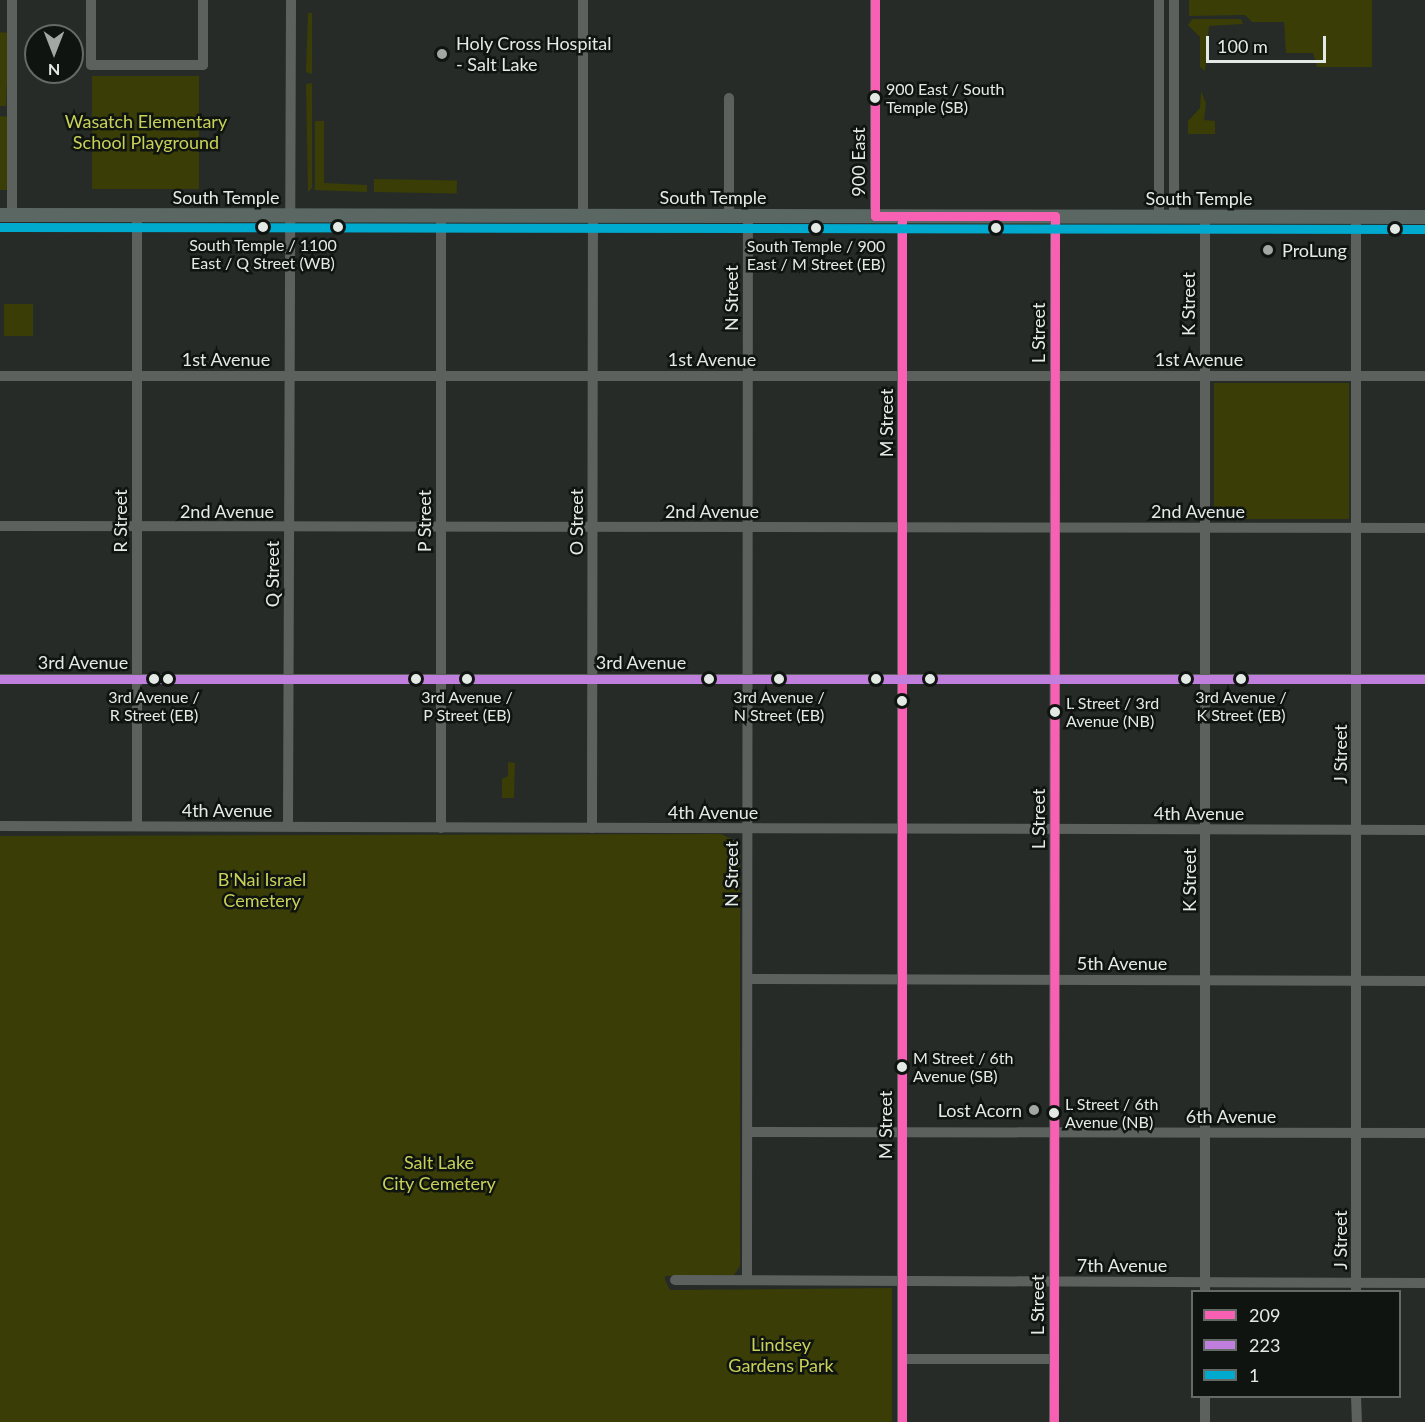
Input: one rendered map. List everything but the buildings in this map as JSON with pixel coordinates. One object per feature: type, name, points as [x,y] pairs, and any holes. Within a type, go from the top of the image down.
[{"type":"main road","name":"South Temple","points":[[6,215],[1425,217]]},
{"type":"street","points":[[6,215],[12,0]]},
{"type":"street","points":[[91,0],[91,65],[203,65],[203,0]]},
{"type":"street","name":"Q Street","points":[[288,826],[291,0]]},
{"type":"street","name":"O Street","points":[[583,0],[592,376],[592,828]]},
{"type":"street","name":"900 East","points":[[875,0],[875,216]]},
{"type":"street","points":[[1158,0],[1159,216]]},
{"type":"street","points":[[1174,0],[1174,216]]},
{"type":"street","points":[[1159,27],[1174,28]]},
{"type":"street","points":[[729,98],[729,215]]},
{"type":"street","points":[[1159,112],[1174,112]]},
{"type":"street","name":"R Street","points":[[137,215],[137,826]]},
{"type":"street","name":"P Street","points":[[441,215],[441,828]]},
{"type":"street","name":"N Street","points":[[747,1280],[748,215]]},
{"type":"street","name":"M Street","points":[[902,216],[902,1422]]},
{"type":"street","name":"L Street","points":[[1054,1422],[1055,216]]},
{"type":"street","name":"K Street","points":[[1205,216],[1205,1287]]},
{"type":"street","name":"J Street","points":[[1356,216],[1356,1287]]},
{"type":"street","name":"1st Avenue","points":[[0,376],[1425,376]]},
{"type":"street","name":"2nd Avenue","points":[[0,526],[1425,528]]},
{"type":"street","name":"3rd Avenue","points":[[0,679],[1425,679]]},
{"type":"street","name":"4th Avenue","points":[[0,826],[1425,830]]},
{"type":"street","name":"5th Avenue","points":[[748,979],[1425,981]]},
{"type":"street","name":"6th Avenue","points":[[748,1132],[1425,1133]]},
{"type":"street","name":"7th Avenue","points":[[675,1280],[1054,1281],[1205,1287],[1356,1287],[1425,1282]]},
{"type":"street","points":[[902,1359],[1054,1359]]},
{"type":"street","points":[[1205,1398],[1205,1422]]},
{"type":"street","points":[[1356,1398],[1357,1422]]},
{"type":"green space","points":[[1189,0],[1372,0],[1372,67],[1317,67],[1313,53],[1286,53],[1284,22],[1252,22],[1245,15],[1189,16]]},
{"type":"green space","points":[[308,13],[312,13],[312,74],[306,72]]},
{"type":"green space","points":[[1192,19],[1241,19],[1243,24],[1209,26],[1205,71],[1200,67],[1200,37],[1188,25]]},
{"type":"green space","points":[[0,32],[9,33],[6,106],[0,106]]},
{"type":"green space","name":"Wasatch Elementary School Playground","points":[[92,76],[199,76],[199,189],[92,189]]},
{"type":"green space","points":[[312,83],[312,188],[308,192],[306,84]]},
{"type":"green space","points":[[1201,91],[1206,103],[1204,120],[1215,121],[1215,134],[1188,134],[1188,121],[1200,108]]},
{"type":"green space","points":[[0,116],[9,117],[7,190],[0,190]]},
{"type":"green space","points":[[315,121],[324,121],[324,183],[367,185],[367,192],[315,190]]},
{"type":"green space","points":[[374,179],[457,180],[457,193],[374,192]]},
{"type":"green space","points":[[4,304],[33,304],[33,336],[4,336]]},
{"type":"green space","points":[[1214,383],[1349,383],[1349,519],[1214,519]]},
{"type":"green space","points":[[508,762],[515,763],[514,798],[502,798],[502,779],[508,776]]},
{"type":"green space","name":"Salt Lake City Cemetery","points":[[721,834],[738,842],[740,849],[740,1266],[734,1275],[665,1276],[665,1280],[670,1290],[892,1288],[892,1422],[0,1422],[0,836]]},
{"type":"transit line","name":"209","points":[[875,0],[875,216]]},
{"type":"transit line","name":"209","points":[[875,216],[1055,216],[1054,1422]]},
{"type":"transit line","name":"209","points":[[902,216],[902,1422]]},
{"type":"transit line","name":"1","points":[[0,227],[1425,229]]},
{"type":"transit line","name":"223","points":[[0,679],[1425,679]]},
{"type":"place","name":"Holy Cross Hospital - Salt Lake","points":[[442,54]]},
{"type":"place","name":"900 East / South Temple (SB)","points":[[875,98]]},
{"type":"place","name":"South Temple / 1100 East / Q Street (WB)","points":[[263,227]]},
{"type":"place","name":"South Temple / 900 East / M Street (EB)","points":[[816,228]]},
{"type":"place","name":"ProLung","points":[[1268,250]]},
{"type":"place","name":"3rd Avenue / R Street (EB)","points":[[154,679]]},
{"type":"place","name":"3rd Avenue / P Street (EB)","points":[[467,679]]},
{"type":"place","name":"3rd Avenue / N Street (EB)","points":[[779,679]]},
{"type":"place","name":"3rd Avenue / K Street (EB)","points":[[1241,679]]},
{"type":"place","name":"L Street / 3rd Avenue (NB)","points":[[1055,712]]},
{"type":"place","name":"M Street / 6th Avenue (SB)","points":[[902,1067]]},
{"type":"place","name":"Lost Acorn","points":[[1034,1110]]},
{"type":"place","name":"L Street / 6th Avenue (NB)","points":[[1054,1113]]},
{"type":"park label","name":"B'Nai Israel Cemetery","points":[[262,890]]},
{"type":"park label","name":"Lindsey Gardens Park","points":[[781,1355]]}]
